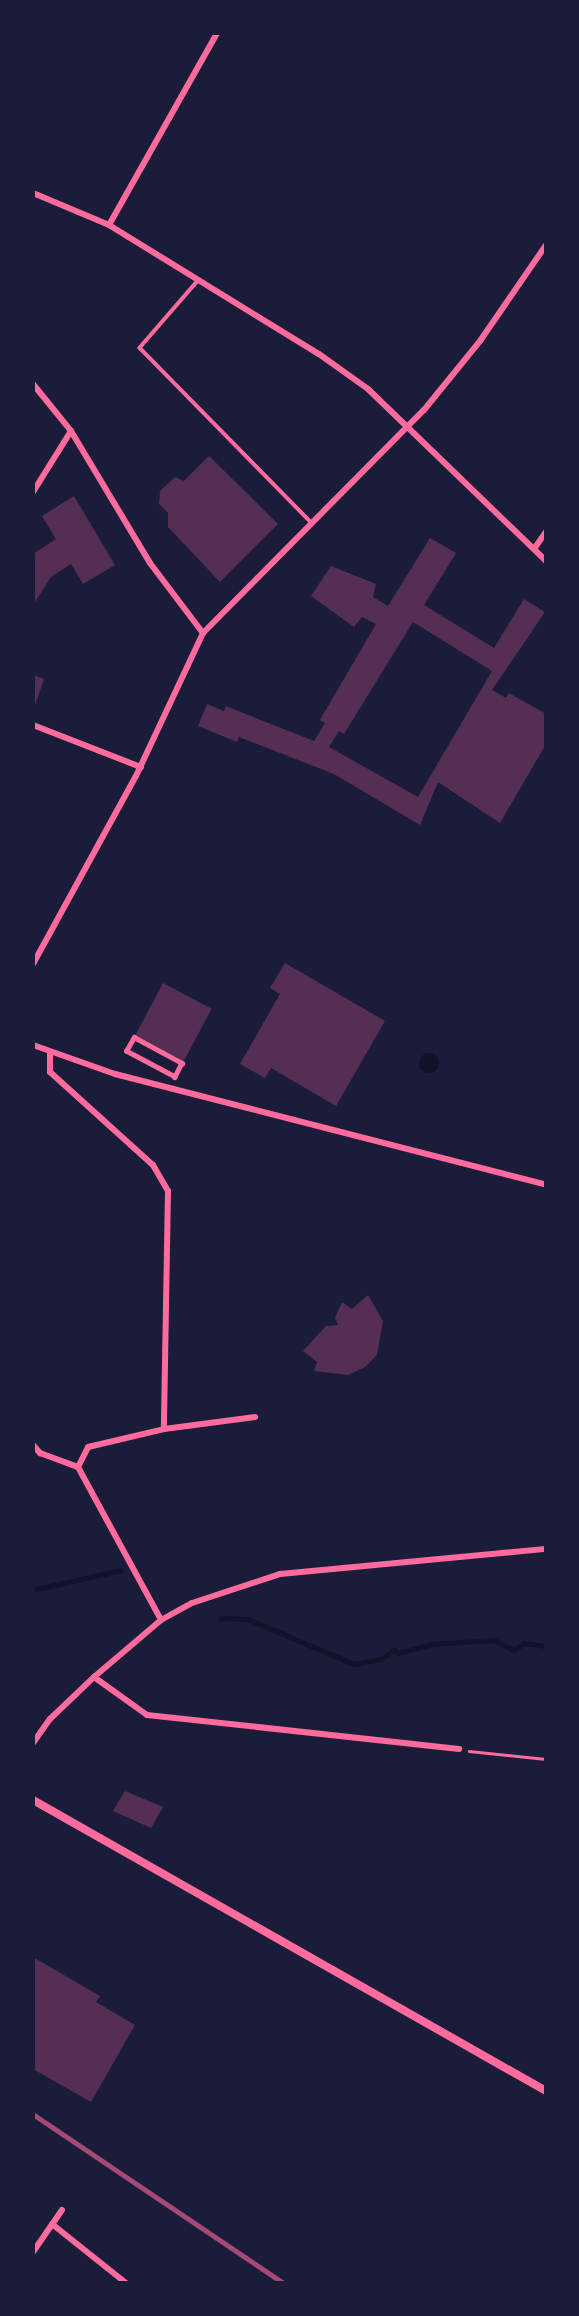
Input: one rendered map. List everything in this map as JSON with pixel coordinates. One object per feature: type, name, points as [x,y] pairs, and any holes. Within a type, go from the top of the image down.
[{"type":"street","points":[[110,225],[217,33]]},
{"type":"street","points":[[33,193],[110,225],[319,354],[407,426],[546,561]]},
{"type":"street","points":[[33,964],[141,767],[203,633],[407,426],[480,341],[546,245]]},
{"type":"street","points":[[33,384],[71,431],[121,517],[203,633]]},
{"type":"street","points":[[33,492],[71,431]]},
{"type":"street","points":[[534,549],[546,533]]},
{"type":"street","points":[[33,725],[141,767]]},
{"type":"street","points":[[134,1037],[183,1063],[175,1077],[126,1051],[134,1037]]},
{"type":"street","points":[[33,1045],[115,1074],[546,1185]]},
{"type":"street","points":[[50,1052],[50,1072],[153,1165],[168,1191],[164,1429]]},
{"type":"street","points":[[78,1467],[88,1447],[164,1429],[256,1418]]},
{"type":"street","points":[[33,1445],[40,1453],[78,1467],[161,1620]]},
{"type":"street","points":[[33,1460],[40,1453]]},
{"type":"street","points":[[33,1743],[50,1719],[94,1677],[161,1620],[191,1603],[280,1574],[546,1549]]},
{"type":"street","points":[[94,1677],[148,1715],[459,1749]]},
{"type":"street","points":[[33,1800],[546,2091]]},
{"type":"street","points":[[33,2252],[62,2210]]},
{"type":"street","points":[[52,2224],[126,2283]]},
{"type":"lane","points":[[200,279],[140,348],[312,523]]},
{"type":"path","points":[[459,1749],[546,1759]]},
{"type":"shaded area","points":[[429,1053],[436,1056],[439,1063],[436,1070],[429,1073],[422,1070],[419,1063],[422,1056]]},
{"type":"building","points":[[209,456],[278,524],[220,582],[168,527],[168,513],[159,504],[160,491],[175,477],[184,481]]},
{"type":"building","points":[[74,496],[115,565],[83,584],[71,564],[51,577],[33,605],[33,554],[56,539],[42,516]]},
{"type":"building","points":[[430,538],[456,553],[424,605],[494,648],[524,599],[545,612],[492,690],[506,698],[509,693],[546,714],[546,744],[500,823],[438,782],[420,825],[334,774],[239,737],[237,742],[198,726],[207,704],[224,711],[226,706],[314,741],[325,723],[320,720],[376,624],[362,617],[354,627],[311,596],[331,566],[376,584],[373,597],[388,606]],"holes":[[[413,622],[492,671],[418,797],[329,747],[339,731],[344,734]]]},
{"type":"building","points":[[33,675],[44,679],[34,708],[33,708]]},
{"type":"building","points":[[285,963],[385,1021],[336,1106],[271,1068],[265,1078],[240,1064],[280,994],[270,988]]},
{"type":"building","points":[[163,983],[212,1009],[183,1063],[134,1037]]},
{"type":"building","points":[[368,1295],[383,1321],[377,1355],[365,1367],[348,1375],[314,1371],[317,1362],[303,1351],[326,1326],[338,1325],[335,1318],[342,1302],[352,1309]]},
{"type":"building","points":[[125,1791],[163,1807],[151,1828],[113,1811]]},
{"type":"building","points":[[33,1957],[100,1996],[96,2002],[135,2025],[91,2102],[33,2069]]},
{"type":"waterway","points":[[33,1590],[121,1570]]},
{"type":"waterway","points":[[221,1618],[248,1619],[354,1664],[381,1659],[394,1650],[398,1653],[431,1644],[494,1640],[514,1650],[524,1643],[546,1646]]},
{"type":"railway","points":[[33,2114],[284,2283]]}]
